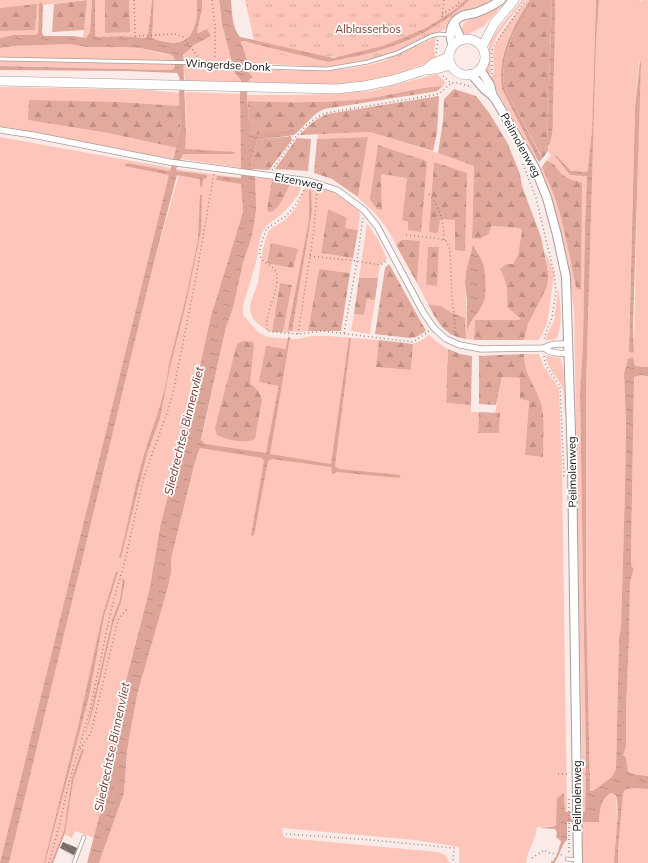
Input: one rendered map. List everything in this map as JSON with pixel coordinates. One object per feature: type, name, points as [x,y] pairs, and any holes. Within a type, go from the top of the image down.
[{"type":"main road","points":[[453,46],[461,40],[468,40],[478,44],[484,56],[483,65],[480,69],[467,75],[458,72],[450,61],[453,46],[450,28],[463,16],[484,10],[501,0]]},
{"type":"main road","points":[[478,44],[514,0]]},
{"type":"main road","points":[[454,23],[461,40]]},
{"type":"main road","points":[[0,81],[329,89],[364,86],[393,80],[425,70],[436,69],[450,61]]},
{"type":"main road","name":"Peilmolenweg","points":[[480,69],[482,81]]},
{"type":"main road","name":"Peilmolenweg","points":[[471,74],[490,85],[494,97],[536,168],[547,198],[566,277],[572,463],[578,810],[578,826],[573,861]]},
{"type":"street","name":"Elzenweg","points":[[0,130],[33,135],[184,165],[309,181],[337,190],[364,210],[377,226],[423,312],[434,328],[451,342],[471,348],[481,349],[544,348],[555,344],[569,344]]},
{"type":"street","name":"Elzenweg","points":[[544,348],[554,353],[569,353]]},
{"type":"lane","name":"Wingerdse Donk","points":[[0,59],[203,63],[250,67],[327,69],[368,62],[397,53],[431,36],[439,34],[450,35]]},
{"type":"lane","points":[[74,863],[84,837]]},
{"type":"path","points":[[134,0],[135,36],[175,34],[183,37],[203,63]]},
{"type":"path","points":[[212,0],[215,26],[216,64]]},
{"type":"path","points":[[444,0],[442,14],[445,21]]},
{"type":"path","points":[[442,14],[456,6],[461,0]]},
{"type":"path","points":[[268,175],[298,136],[314,119],[326,113],[434,95],[440,92],[451,82],[472,87],[493,74],[492,51],[495,44],[526,0]]},
{"type":"path","name":"Peilmolenweg","points":[[522,162],[536,198],[554,272],[556,291],[552,318],[544,336],[544,348],[546,366],[560,386],[564,480]]},
{"type":"path","points":[[49,863],[68,786],[90,710],[111,610],[125,561],[143,480],[169,407],[174,388],[197,270],[214,168]]},
{"type":"path","points":[[309,181],[295,206],[286,216],[266,229],[260,256],[264,262],[273,267],[277,276],[276,286],[266,324],[267,331],[298,334],[322,331],[413,342],[434,328]]},
{"type":"path","points":[[298,334],[310,256],[317,183]]},
{"type":"path","points":[[429,194],[434,200],[441,215],[444,227],[444,240]]},
{"type":"path","points":[[344,333],[358,261],[364,210]]},
{"type":"path","points":[[406,235],[444,240],[446,241],[450,250],[452,299],[456,322],[455,333],[451,342]]},
{"type":"path","points":[[310,256],[380,265],[394,256]]},
{"type":"path","points":[[78,751],[91,733],[118,620],[128,609]]},
{"type":"path","points":[[584,774],[591,774]]},
{"type":"path","name":"Peilmolenweg","points":[[569,797],[569,826],[573,861]]},
{"type":"path","points":[[286,834],[454,848],[454,863]]},
{"type":"path","points":[[532,858],[544,850],[560,855]]},
{"type":"green space","points":[[0,0],[84,0],[43,5],[42,3],[39,4],[38,33],[35,35],[13,35],[0,38]]},
{"type":"green space","points":[[87,0],[92,0],[90,32],[86,38],[83,38]]},
{"type":"green space","points":[[87,0],[84,30],[52,32],[54,4]]},
{"type":"green space","points":[[95,0],[152,0],[148,36],[143,38],[95,36]]},
{"type":"green space","points":[[105,0],[129,0],[130,32],[105,33]]},
{"type":"green space","points":[[154,0],[197,0],[196,21],[191,34],[186,39],[172,42],[152,38]]},
{"type":"green space","points":[[202,0],[219,0],[221,21],[241,79],[240,83],[185,82],[182,62],[183,56],[194,46],[211,36],[207,29],[198,33],[197,32],[202,9]]},
{"type":"green space","name":"Alblasserbos","points":[[245,0],[493,0],[396,59],[257,54]]},
{"type":"green space","points":[[469,0],[496,0],[391,53],[367,61],[339,66],[322,67],[246,64],[242,41],[328,62],[335,61]]},
{"type":"green space","points":[[504,0],[507,0],[484,26],[467,35],[463,33],[462,28],[465,22],[483,15]]},
{"type":"green space","points":[[522,0],[525,0],[494,41],[491,54],[491,73],[488,75],[486,67],[490,42],[498,29]]},
{"type":"green space","points":[[527,0],[530,0],[511,31],[507,42],[501,76],[502,89],[539,161],[534,158],[490,78],[494,74],[493,59],[495,46],[501,34]]},
{"type":"green space","points":[[534,0],[552,0],[548,151],[542,159],[507,93],[503,82],[504,65],[511,39]]},
{"type":"green space","points":[[555,0],[596,0],[592,130],[587,172],[571,171],[556,155],[555,156],[570,175],[587,175],[583,343],[580,392],[586,763],[585,812],[583,812],[574,311],[567,258],[554,211],[539,169],[542,167],[549,181],[567,237],[581,182],[567,178],[556,166],[549,161],[546,161],[551,155],[548,151],[552,129]]},
{"type":"green space","points":[[599,0],[639,0],[641,2],[643,0],[648,0],[648,367],[635,366],[633,358],[628,359],[624,373],[626,424],[625,488],[616,769],[612,777],[593,792],[590,791],[586,593],[586,389],[596,44]],"holes":[[[640,61],[634,351],[632,353],[629,352],[635,108]]]},
{"type":"green space","points":[[37,4],[35,30],[0,31],[0,8]]},
{"type":"green space","points":[[436,37],[434,50],[436,58],[401,73],[376,80],[327,86],[248,83],[249,80],[252,79],[246,69],[345,69],[377,63],[392,58]]},
{"type":"green space","points":[[70,44],[87,47],[140,48],[172,55],[175,59],[175,67],[172,70],[161,70],[0,66],[0,48]]},
{"type":"green space","points":[[437,74],[446,83],[443,86],[413,89],[364,99],[320,102],[263,102],[248,101],[247,95],[305,95],[371,91]]},
{"type":"green space","points":[[443,86],[437,91],[432,92],[324,109],[312,117],[294,135],[292,129],[249,136],[248,101],[306,102],[349,100],[374,98],[423,88]]},
{"type":"green space","points":[[0,87],[149,90],[179,93],[180,106],[119,102],[29,120],[108,133],[177,148],[173,159],[0,127]]},
{"type":"green space","points":[[454,89],[476,96],[490,114],[508,144],[520,174],[522,186],[541,237],[548,271],[547,287],[528,324],[524,340],[474,340],[475,320],[521,319],[507,307],[506,287],[500,269],[506,264],[513,264],[518,255],[522,230],[520,228],[491,226],[489,234],[479,239],[472,238],[474,166],[438,153],[443,121],[444,99]]},
{"type":"green space","points":[[185,93],[240,94],[241,168],[181,159],[184,151],[186,135]]},
{"type":"green space","points":[[439,96],[437,133],[433,151],[370,132],[300,135],[312,123],[327,114]]},
{"type":"green space","points":[[29,100],[119,102],[180,106],[180,127],[177,148],[108,133],[28,120]]},
{"type":"green space","points":[[370,132],[474,166],[472,238],[491,226],[520,228],[522,230],[518,255],[513,264],[506,264],[500,269],[506,287],[507,307],[521,319],[475,320],[474,340],[466,339],[465,318],[452,313],[441,306],[428,304],[417,283],[420,242],[405,240],[396,245],[380,219],[358,198],[368,137],[318,139],[318,134]],"holes":[[[378,145],[427,161],[409,224],[402,220],[407,178],[381,174],[382,209]],[[467,173],[455,250],[455,220],[440,219]],[[473,245],[477,250],[484,303],[467,330],[465,282]],[[429,247],[439,248],[436,286],[426,285]]]},
{"type":"green space","points":[[291,136],[292,140],[269,170],[252,169],[251,165],[257,140]]},
{"type":"green space","points":[[0,137],[171,168],[0,863]]},
{"type":"green space","points":[[368,137],[358,197],[332,179],[314,173],[317,139]]},
{"type":"green space","points":[[297,138],[311,139],[308,171],[275,169]]},
{"type":"green space","points":[[378,145],[427,161],[421,232],[408,230],[408,222],[402,220],[407,178],[381,174],[382,210],[377,209],[370,199]]},
{"type":"green space","points":[[546,161],[549,161],[556,166],[565,176],[572,180],[581,182],[582,184],[581,290],[576,288],[559,211],[549,181],[542,167]]},
{"type":"green space","points":[[434,162],[467,173],[465,251],[455,250],[455,220],[440,219],[438,233],[429,232]]},
{"type":"green space","points":[[176,169],[241,178],[243,212],[211,316],[196,384],[194,407],[179,453],[160,527],[150,587],[130,664],[105,795],[94,838],[75,831],[72,838],[64,834],[53,863],[9,863],[153,266],[178,178]]},
{"type":"green space","points":[[255,178],[272,179],[267,210],[280,203],[291,181],[302,183],[299,194],[292,203],[281,215],[267,225],[262,233],[259,243],[257,258],[243,306],[243,315],[258,332],[268,337],[277,338],[297,339],[312,336],[329,336],[379,340],[376,367],[411,370],[413,344],[429,335],[448,349],[446,403],[471,405],[471,412],[479,412],[478,433],[500,413],[495,413],[502,377],[520,378],[520,399],[529,401],[525,455],[543,456],[544,425],[542,407],[528,375],[524,354],[539,354],[543,365],[559,388],[562,469],[567,812],[565,813],[564,793],[557,798],[557,825],[537,827],[526,863],[459,863],[459,847],[414,840],[282,828],[283,835],[286,838],[438,852],[445,855],[450,863],[99,863],[124,793],[127,751],[137,695],[168,587],[171,573],[171,559],[195,462],[199,452],[226,327],[233,308],[243,263],[252,236],[256,211]],"holes":[[[250,378],[250,383],[253,387],[215,428]]]},
{"type":"green space","points":[[272,179],[291,181],[279,205],[276,209],[269,212],[267,210]]},
{"type":"green space","points":[[306,184],[329,190],[348,201],[359,211],[360,215],[358,230],[345,228],[346,218],[328,209],[321,253],[353,258],[350,273],[319,269],[308,331],[293,331],[289,333],[283,332],[292,285],[280,283],[272,332],[258,324],[252,317],[250,309],[258,282],[263,248],[269,231],[285,220],[294,211]]},
{"type":"green space","points":[[328,209],[347,218],[345,228],[358,230],[353,258],[321,253]]},
{"type":"green space","points":[[367,223],[379,241],[387,259],[380,265],[378,278],[359,278]]},
{"type":"green space","points":[[402,240],[420,241],[417,283],[396,245]]},
{"type":"green space","points":[[271,243],[298,249],[293,268],[267,263]]},
{"type":"green space","points":[[428,247],[439,247],[437,286],[426,285]]},
{"type":"green space","points":[[545,252],[553,269],[554,275],[547,324],[539,340],[524,340],[528,324],[547,287],[548,271]]},
{"type":"green space","points":[[389,264],[426,331],[416,337],[410,338],[375,334],[385,268]]},
{"type":"green space","points":[[319,269],[350,273],[341,331],[308,331]]},
{"type":"green space","points":[[359,278],[378,278],[375,300],[367,299],[364,315],[354,314]]},
{"type":"green space","points":[[280,283],[292,285],[283,332],[272,332]]},
{"type":"green space","points":[[558,289],[561,314],[559,332],[557,338],[553,340],[546,340],[547,334],[554,321]]},
{"type":"green space","points":[[367,299],[375,300],[370,334],[351,331],[354,314],[364,315]]},
{"type":"green space","points":[[428,304],[441,306],[452,313],[465,318],[466,339],[452,335],[442,327]]},
{"type":"green space","points":[[379,340],[413,344],[411,370],[376,367]]},
{"type":"green space","points":[[243,341],[253,342],[254,347],[250,383],[258,391],[262,399],[255,439],[246,441],[231,440],[217,435],[215,428],[237,344]]},
{"type":"green space","points":[[266,346],[286,349],[279,386],[259,382]]},
{"type":"green space","points":[[448,349],[460,354],[472,356],[471,405],[446,403]]},
{"type":"green space","points":[[524,354],[528,375],[542,407],[544,425],[543,457],[525,455],[529,401],[520,399],[520,378],[502,377],[496,405],[479,404],[479,356]]},
{"type":"green space","points":[[546,355],[560,358],[563,366],[565,417],[563,389],[548,365]]},
{"type":"green space","points":[[634,376],[648,376],[648,776],[628,772],[626,757],[623,755],[626,747],[630,581],[634,569],[631,565],[631,553]]},
{"type":"green space","points":[[479,412],[500,413],[499,433],[478,433]]},
{"type":"green space","points":[[632,788],[648,789],[648,863],[582,863],[582,822],[599,822],[600,810],[603,802],[611,793],[614,794],[616,797],[618,843],[623,794],[625,790]]},
{"type":"water","points":[[92,0],[95,0],[95,36],[145,38],[148,36],[152,0],[154,0],[152,38],[167,42],[176,42],[184,40],[193,31],[197,16],[197,0],[202,0],[202,9],[197,32],[198,33],[207,29],[211,36],[194,45],[183,55],[186,133],[185,149],[234,152],[235,154],[183,154],[176,169],[177,171],[207,175],[207,178],[203,179],[202,187],[200,186],[200,179],[177,175],[153,266],[9,863],[0,863],[169,175],[125,166],[127,163],[170,171],[180,128],[180,81],[177,73],[0,70],[0,66],[161,70],[172,70],[175,67],[175,59],[172,55],[140,48],[87,47],[70,44],[0,48],[0,38],[13,35],[35,35],[38,33],[39,4],[41,2],[43,5],[42,33],[44,36],[73,36],[86,38],[90,32]]},
{"type":"water","points":[[219,0],[231,0],[234,25],[240,37],[333,58],[383,46],[426,28],[457,8],[465,0],[469,0],[443,21],[415,37],[368,54],[331,62],[243,41],[241,42],[247,60],[246,70],[253,77],[249,80],[247,95],[250,135],[293,129],[294,135],[257,140],[251,165],[255,178],[256,199],[256,211],[252,236],[243,263],[233,308],[226,327],[201,440],[205,444],[266,453],[288,337],[290,337],[270,454],[331,464],[349,338],[351,338],[335,466],[339,469],[401,475],[399,478],[337,472],[332,474],[331,467],[272,459],[268,461],[254,535],[251,536],[264,461],[262,458],[200,448],[195,462],[171,559],[171,573],[168,587],[137,695],[127,751],[124,793],[99,863],[87,863],[105,795],[119,708],[150,587],[160,527],[179,453],[194,407],[196,384],[211,316],[243,212],[241,184],[216,180],[217,176],[241,178],[241,80],[235,73],[222,24]]},
{"type":"water","points":[[530,0],[534,0],[511,39],[504,65],[503,82],[507,93],[541,156],[542,159],[539,162],[502,89],[501,77],[507,42],[517,21]]},
{"type":"water","points":[[552,0],[555,0],[553,124],[552,136],[547,147]]},
{"type":"water","points":[[596,0],[599,0],[596,44],[586,389],[586,593],[590,791],[593,791],[612,777],[616,769],[625,488],[626,424],[624,373],[628,359],[633,357],[635,366],[648,367],[648,376],[641,375],[634,377],[631,565],[634,569],[630,582],[626,747],[623,755],[626,757],[628,772],[648,776],[648,789],[632,788],[625,790],[623,794],[618,863],[614,863],[617,801],[616,796],[611,793],[603,802],[600,810],[599,822],[567,822],[567,840],[554,863],[551,863],[557,855],[561,841],[556,837],[557,833],[555,829],[540,828],[556,826],[557,798],[564,793],[565,812],[585,812],[586,763],[580,392],[583,343],[587,176],[570,175],[555,156],[556,155],[571,171],[587,172],[592,130]]},
{"type":"water","points":[[640,60],[633,327],[634,352],[632,353],[629,352],[635,108]]},
{"type":"water","points":[[309,190],[311,192],[312,211],[292,331],[288,330],[309,220]]},
{"type":"water","points":[[200,195],[202,195],[201,231],[185,308],[170,367],[160,418],[147,454],[121,557],[119,558],[139,474],[165,389],[169,364],[187,293],[198,240]]},
{"type":"water","points":[[473,245],[483,264],[486,290],[483,304],[467,331],[467,301],[465,282],[466,271]]},
{"type":"water","points":[[116,572],[118,572],[104,616],[89,696],[44,863],[78,727],[102,617]]},
{"type":"water","points":[[123,578],[125,581],[121,602],[113,624],[94,706],[85,736],[113,617],[120,600]]},
{"type":"water","points":[[82,749],[84,750],[73,781],[65,833],[53,863],[51,863],[64,831],[72,778]]},
{"type":"building","points":[[63,842],[77,848],[74,855],[60,848]]},
{"type":"water label","name":"Sliedrechtse Binnenvliet","points":[[184,431]]},
{"type":"water label","name":"Sliedrechtse Binnenvliet","points":[[112,747]]}]
